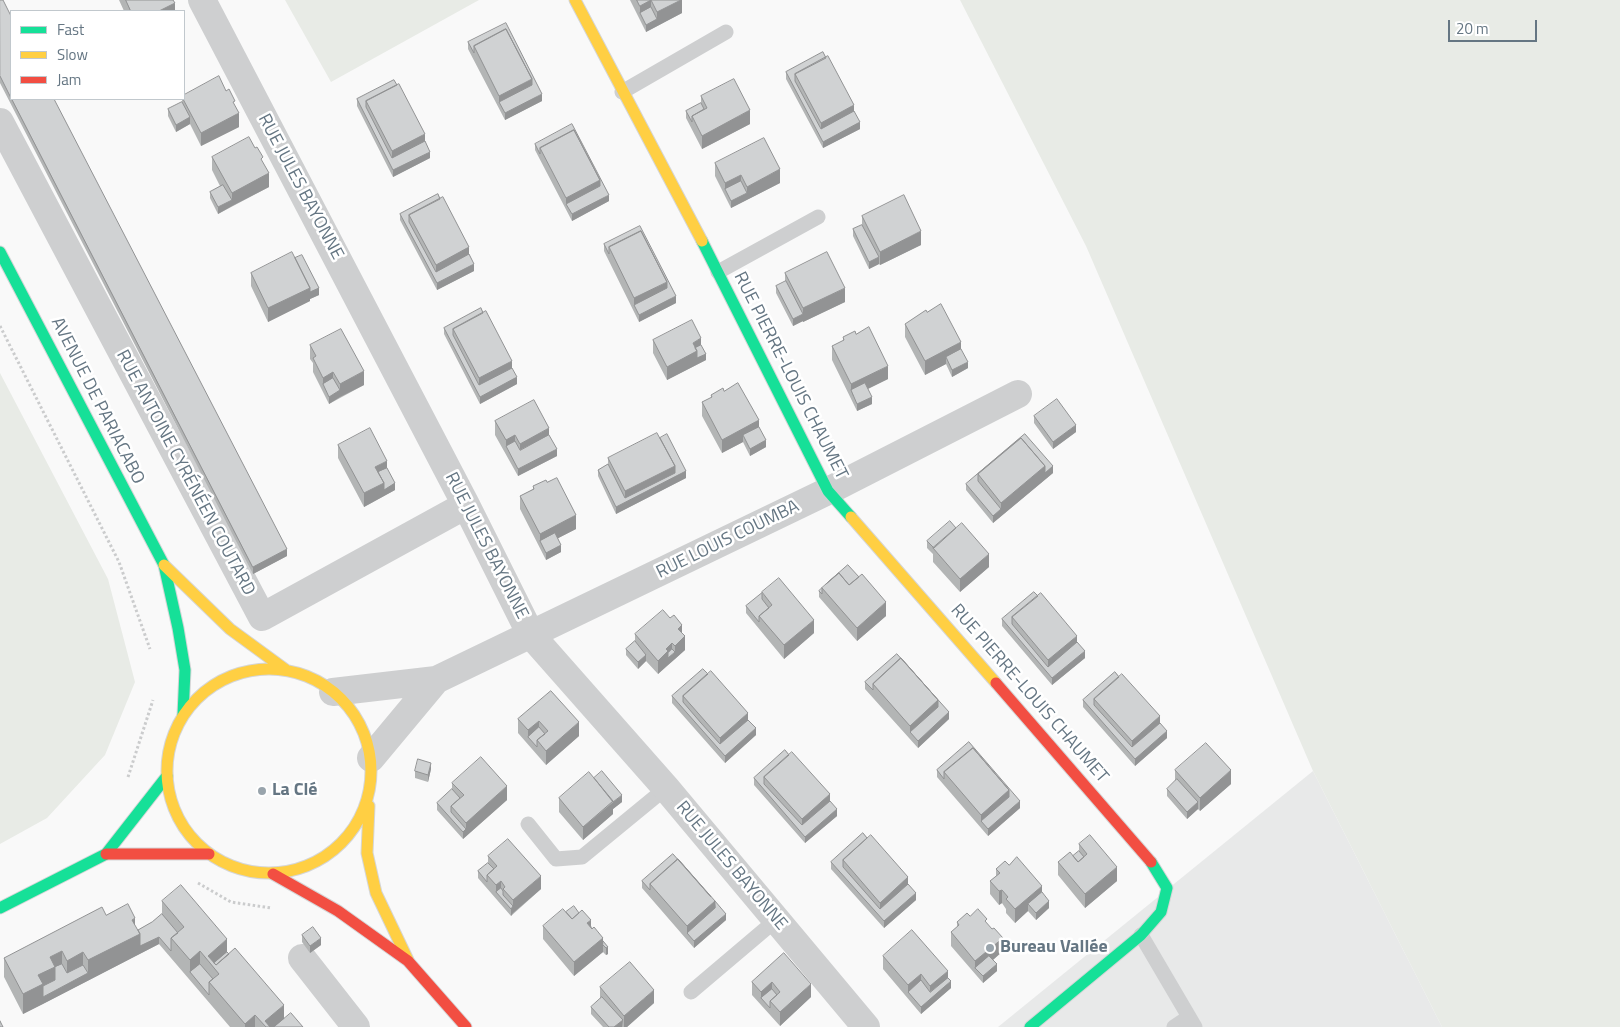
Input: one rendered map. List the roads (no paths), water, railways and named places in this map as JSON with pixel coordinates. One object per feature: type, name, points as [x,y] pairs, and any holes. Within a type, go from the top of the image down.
[{"type":"main road","name":"RUE PIERRE-LOUIS CHAUMET","points":[[575,0],[718,272],[828,491],[1148,857],[1167,888],[1161,912],[1141,935]]},
{"type":"main road","name":"AVENUE DE PARIACABO","points":[[0,252],[164,565],[185,670],[183,715]]},
{"type":"main road","name":"AVENUE DE PARIACABO","points":[[164,565],[230,629],[286,670]]},
{"type":"main road","points":[[370,791],[358,823],[336,849],[307,867],[273,874],[250,872],[228,866],[208,854],[187,832],[172,806],[167,776],[170,744],[183,715],[198,697],[216,683],[237,674],[260,669],[286,670],[311,678],[333,692],[351,710],[364,733],[371,758],[370,791],[367,853],[376,894],[408,961]]},
{"type":"main road","points":[[0,908],[106,854],[167,776]]},
{"type":"main road","points":[[106,854],[208,854]]},
{"type":"main road","points":[[273,874],[338,911],[408,961],[466,1027]]},
{"type":"main road","points":[[1030,1027],[1141,935]]},
{"type":"street","name":"RUE JULES BAYONNE","points":[[202,0],[466,504],[531,635],[666,788],[866,1027]]},
{"type":"street","name":"RUE ANTOINE CYRÉNÉEN COUTARD","points":[[0,122],[262,617],[466,504]]},
{"type":"street","name":"RUE LOUIS COUMBA","points":[[333,692],[436,680],[828,491],[1018,394]]},
{"type":"street","name":"RUE LOUIS COUMBA","points":[[371,758],[436,680]]},
{"type":"street","points":[[302,958],[356,1027]]},
{"type":"lane","points":[[622,92],[726,32]]},
{"type":"lane","points":[[718,272],[818,217]]},
{"type":"lane","points":[[528,824],[556,859],[582,857],[666,788]]},
{"type":"lane","points":[[691,992],[776,920]]},
{"type":"lane","points":[[1141,935],[1192,1022],[1174,1027]]},
{"type":"place","name":"La Clé","points":[[262,791]]},
{"type":"place","name":"Bureau Vallée","points":[[990,948]]}]
